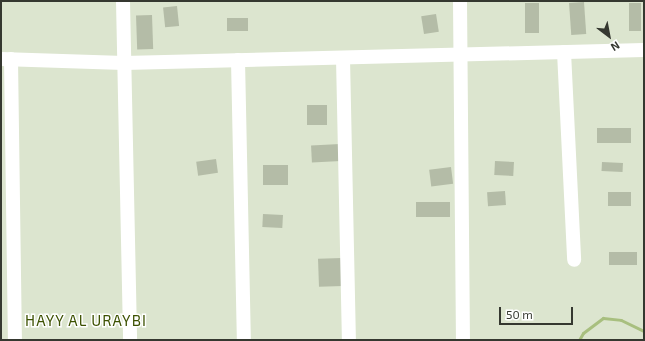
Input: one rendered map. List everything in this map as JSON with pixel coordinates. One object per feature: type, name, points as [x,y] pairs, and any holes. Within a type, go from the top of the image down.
[{"type":"street","points":[[123,1],[130,340]]},
{"type":"street","points":[[460,1],[463,340]]},
{"type":"street","points":[[15,340],[6,59],[124,63],[644,50]]},
{"type":"street","points":[[564,52],[574,260]]},
{"type":"street","points":[[344,58],[349,340]]},
{"type":"street","points":[[238,60],[244,340]]},
{"type":"building","points":[[584,2],[586,34],[571,35],[569,3]]},
{"type":"building","points":[[525,3],[539,3],[539,33],[525,33]]},
{"type":"building","points":[[629,3],[641,3],[641,31],[629,31]]},
{"type":"building","points":[[177,6],[179,26],[165,27],[163,7]]},
{"type":"building","points":[[436,14],[439,32],[424,34],[421,16]]},
{"type":"building","points":[[152,15],[153,49],[137,50],[136,16]]},
{"type":"building","points":[[227,18],[248,18],[248,31],[227,31]]},
{"type":"building","points":[[307,105],[327,105],[327,125],[307,125]]},
{"type":"building","points":[[597,128],[631,128],[631,143],[597,143]]},
{"type":"building","points":[[340,144],[341,161],[312,162],[311,146]]},
{"type":"building","points":[[216,159],[218,173],[198,176],[196,162]]},
{"type":"building","points":[[495,161],[514,162],[513,176],[494,175]]},
{"type":"building","points":[[602,162],[623,163],[623,172],[602,171]]},
{"type":"building","points":[[263,165],[288,165],[288,185],[263,185]]},
{"type":"building","points":[[451,167],[453,184],[431,187],[429,170]]},
{"type":"building","points":[[505,191],[506,205],[488,206],[487,192]]},
{"type":"building","points":[[608,192],[631,192],[631,206],[608,206]]},
{"type":"building","points":[[416,202],[450,202],[450,217],[416,217]]},
{"type":"building","points":[[263,214],[283,215],[282,228],[262,227]]},
{"type":"building","points":[[609,252],[637,252],[637,265],[609,265]]},
{"type":"building","points":[[342,258],[343,286],[319,287],[318,259]]},
{"type":"waterway","points":[[579,340],[583,333],[603,318],[621,320],[644,331]]},
{"type":"district","name":"HAYY AL URAYBI","points":[[86,321]]}]
